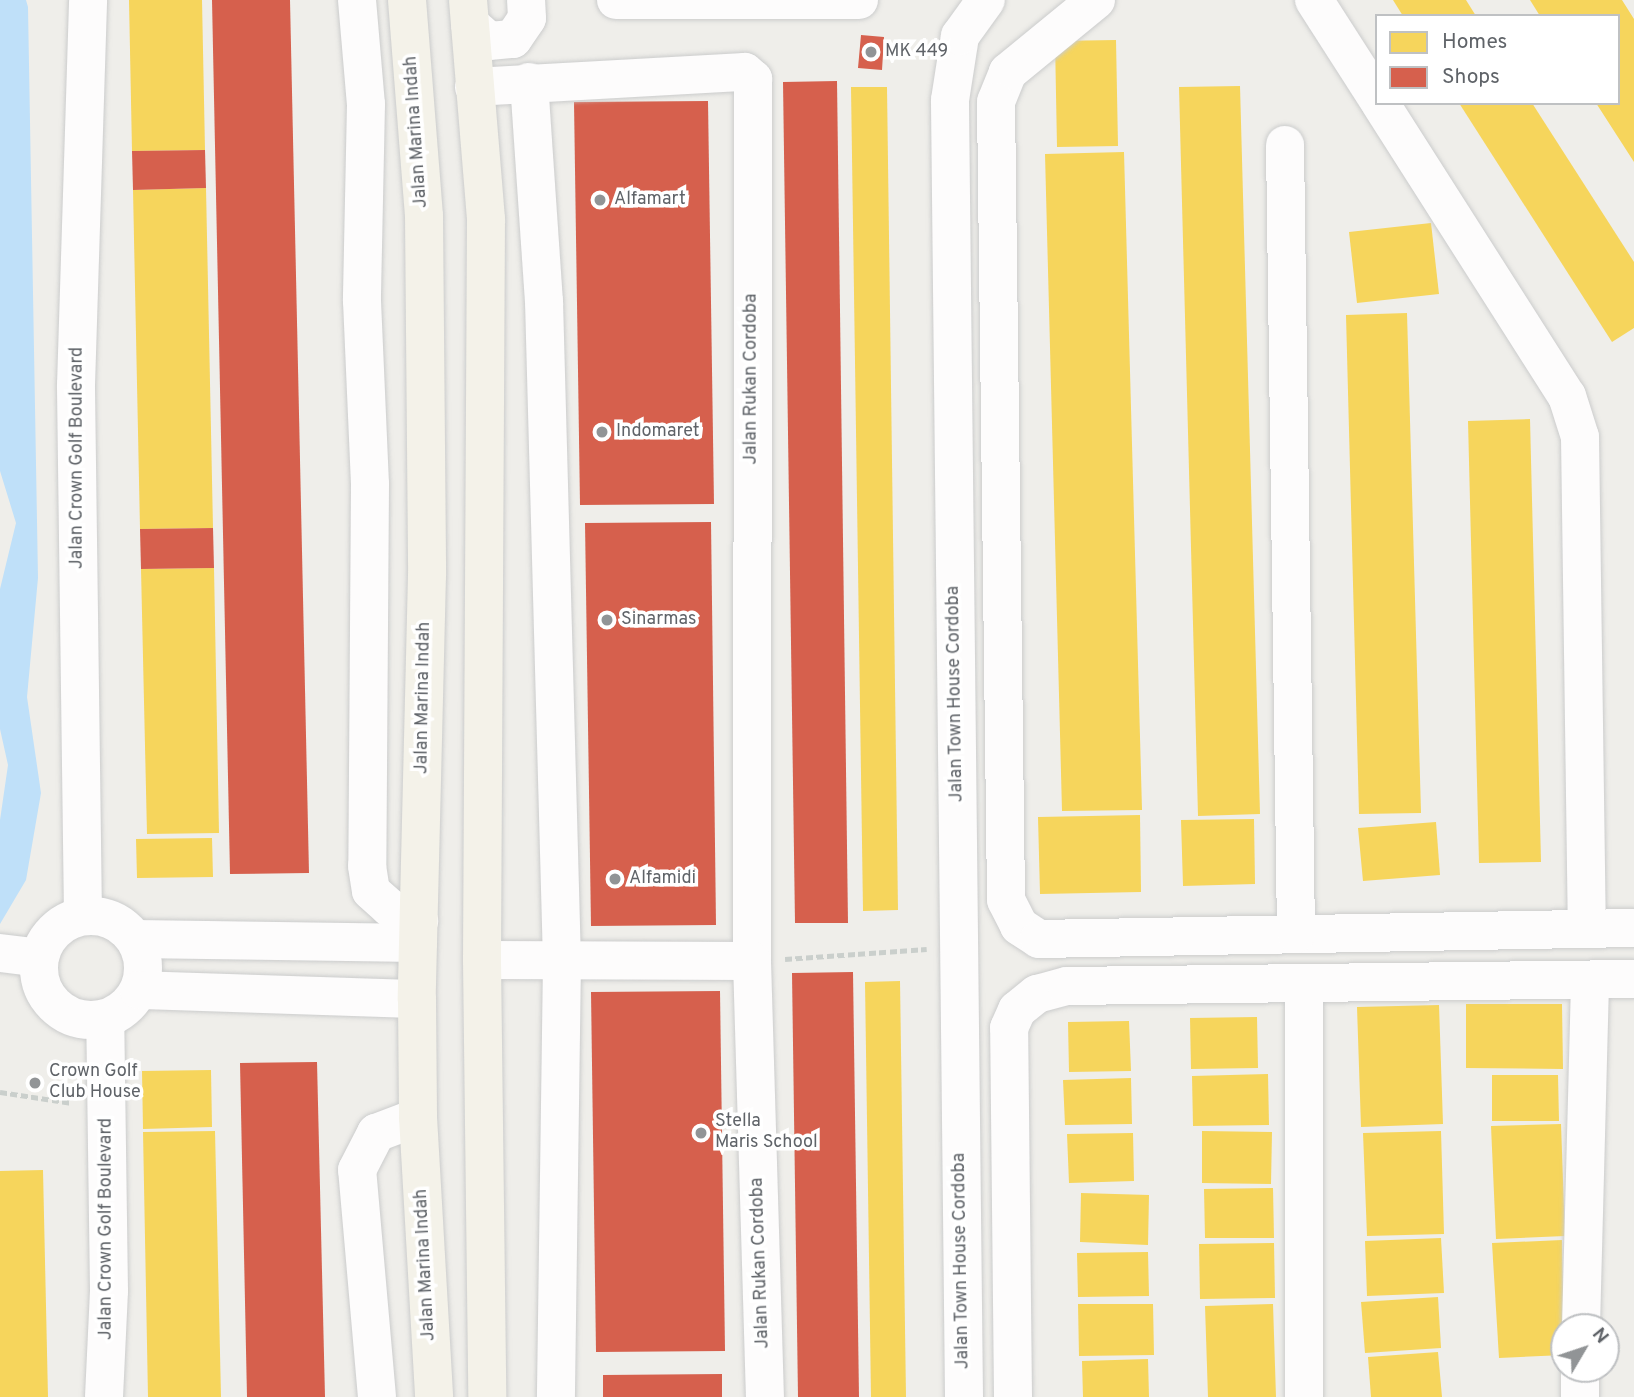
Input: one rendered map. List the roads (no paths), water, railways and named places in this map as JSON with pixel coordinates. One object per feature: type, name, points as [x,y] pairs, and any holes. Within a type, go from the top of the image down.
[{"type":"main road","name":"Jalan Marina Indah","points":[[407,0],[424,229],[427,575],[418,932],[418,1117],[434,1397]]},
{"type":"main road","points":[[469,12],[486,219],[482,960],[487,1397]]},
{"type":"street","name":"Jalan Crown Golf Boulevard","points":[[83,916],[76,386],[88,0]]},
{"type":"street","points":[[357,0],[366,104],[362,301],[370,484],[366,866],[371,891],[418,932]]},
{"type":"street","points":[[469,12],[489,41],[513,39],[527,18],[526,0]]},
{"type":"street","points":[[616,0],[859,0]]},
{"type":"street","name":"Jalan Town House Cordoba","points":[[964,1397],[950,100],[960,36],[986,0]]},
{"type":"street","points":[[1096,0],[1008,72],[996,102],[1006,900],[1019,926],[1039,939],[1634,928]]},
{"type":"street","points":[[1314,0],[1375,95]]},
{"type":"street","name":"Jalan Rukan Cordoba","points":[[474,87],[745,72],[753,79],[752,961],[765,1397]]},
{"type":"street","points":[[529,82],[544,301],[562,961],[556,1397]]},
{"type":"street","points":[[1381,105],[1567,396],[1580,437],[1587,929]]},
{"type":"street","points":[[1285,145],[1296,934]]},
{"type":"street","points":[[83,916],[116,921],[136,940],[145,965],[139,990],[126,1009],[105,1019],[84,1020],[64,1013],[49,999],[40,979],[40,958],[49,936],[67,921],[83,916]]},
{"type":"street","points":[[136,940],[418,932]]},
{"type":"street","points":[[0,953],[40,958]]},
{"type":"street","points":[[482,960],[752,961]]},
{"type":"street","points":[[1013,1397],[1009,1028],[1017,1010],[1037,994],[1067,986],[1634,979]]},
{"type":"street","points":[[1581,1313],[1590,980]]},
{"type":"street","points":[[1304,983],[1304,1397]]},
{"type":"street","points":[[139,990],[417,999]]},
{"type":"street","name":"Jalan Crown Golf Boulevard","points":[[104,1397],[109,1291],[105,1019]]},
{"type":"street","points":[[377,1397],[358,1170],[376,1133],[418,1117]]},
{"type":"water","points":[[0,0],[26,0],[28,7],[38,578],[27,697],[41,793],[26,880],[0,924],[0,820],[8,765],[0,729],[0,589],[16,523],[0,471]]},
{"type":"place","name":"MK 449","points":[[871,52]]},
{"type":"place","name":"Alfamart","points":[[600,200]]},
{"type":"place","name":"Indomaret","points":[[602,432]]},
{"type":"place","name":"Sinarmas","points":[[607,620]]},
{"type":"place","name":"Alfamidi","points":[[615,879]]},
{"type":"place","name":"Crown Golf Club House","points":[[35,1083]]},
{"type":"place","name":"Stella Maris School","points":[[701,1133]]}]
